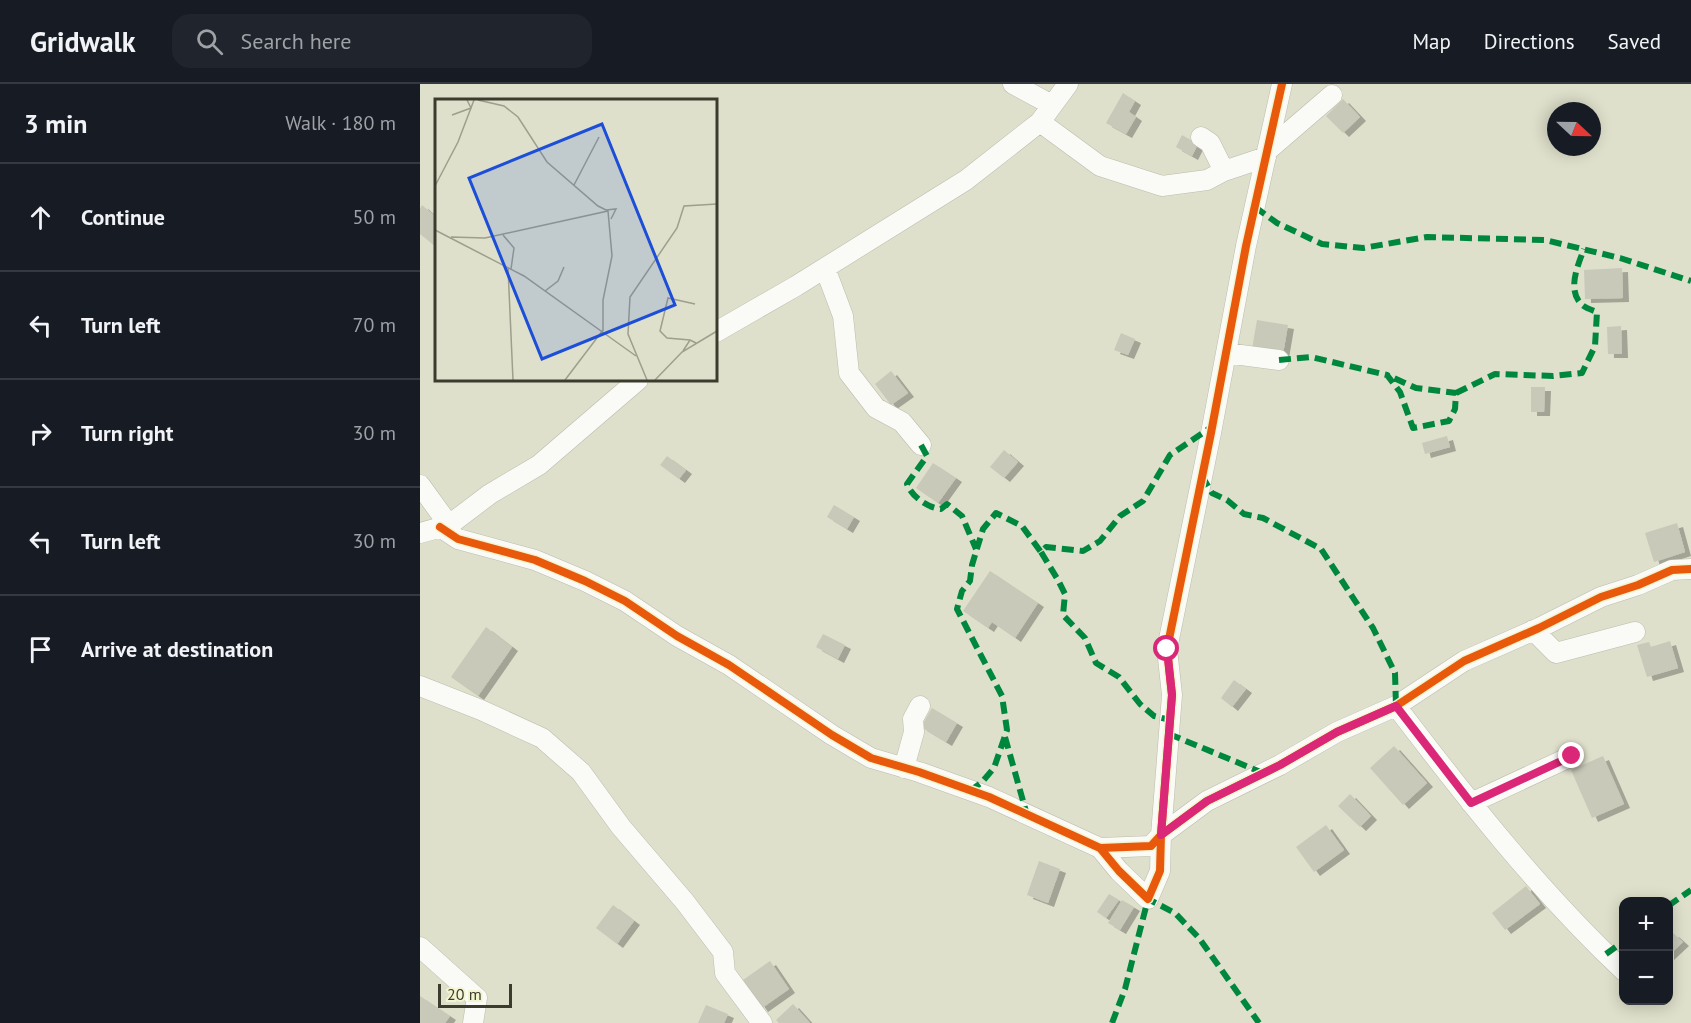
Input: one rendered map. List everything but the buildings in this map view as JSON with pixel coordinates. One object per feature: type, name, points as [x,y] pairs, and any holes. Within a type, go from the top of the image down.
[{"type":"street","points":[[1013,84],[1052,105]]},
{"type":"street","points":[[717,331],[825,268],[966,180],[1040,122],[1068,84]]},
{"type":"street","points":[[420,484],[445,526],[458,539],[535,560],[625,601],[677,636],[729,664],[842,741],[871,758],[989,797],[1100,848],[1119,871],[1148,899],[1160,871],[1172,695],[1167,649],[1211,434],[1246,246],[1282,84]]},
{"type":"street","points":[[1040,122],[1100,166],[1162,186],[1207,180],[1266,154],[1332,95]]},
{"type":"street","points":[[1201,137],[1210,143],[1224,171]]},
{"type":"street","points":[[825,268],[843,316],[849,373],[876,408],[902,422],[921,445]]},
{"type":"street","points":[[1226,353],[1279,360]]},
{"type":"street","points":[[420,533],[445,526],[490,494],[539,465],[637,381]]},
{"type":"street","points":[[1100,848],[1151,846],[1161,835],[1207,801],[1280,765],[1337,732],[1396,706],[1464,661],[1601,597],[1638,585],[1672,570],[1691,569]]},
{"type":"street","points":[[1533,630],[1556,653],[1635,632]]},
{"type":"street","points":[[420,686],[481,710],[542,738],[581,772],[621,827],[685,902],[723,952],[725,973],[762,1023]]},
{"type":"street","points":[[904,768],[914,732],[913,719],[920,706]]},
{"type":"street","points":[[1396,706],[1515,856],[1619,967]]},
{"type":"street","points":[[1471,803],[1572,756]]},
{"type":"street","points":[[420,947],[477,998],[473,1023]]},
{"type":"marked path","points":[[1255,207],[1277,223],[1322,244],[1363,248],[1427,237],[1545,240],[1620,258],[1691,281]]},
{"type":"marked path","points":[[1456,393],[1495,374],[1553,376],[1582,373],[1595,346],[1597,312],[1581,304],[1575,291],[1575,277],[1584,249]]},
{"type":"marked path","points":[[1279,360],[1311,357],[1387,375],[1400,392],[1413,428],[1449,421],[1455,409],[1456,393],[1416,388],[1387,375]]},
{"type":"marked path","points":[[970,791],[982,782],[994,768],[1007,730],[1002,696],[957,609],[962,591],[970,581],[972,565],[983,529],[996,513],[1022,526],[1041,552],[1046,547],[1083,551],[1100,541],[1120,516],[1143,501],[1170,455],[1213,426]]},
{"type":"marked path","points":[[921,445],[927,456],[907,484],[909,489],[926,504],[941,509],[947,504],[962,516],[976,549]]},
{"type":"marked path","points":[[1202,476],[1212,493],[1227,500],[1244,514],[1263,518],[1321,549],[1373,628],[1395,673],[1396,706]]},
{"type":"marked path","points":[[1041,552],[1065,594],[1063,615],[1085,638],[1096,663],[1119,677],[1140,704],[1154,716],[1170,720]]},
{"type":"marked path","points":[[1169,734],[1263,773]]},
{"type":"marked path","points":[[1005,737],[1027,815]]},
{"type":"marked path","points":[[1673,903],[1691,890]]},
{"type":"marked path","points":[[1112,1023],[1125,989],[1148,899],[1175,913],[1199,938],[1259,1023]]},
{"type":"marked path","points":[[1606,954],[1619,945]]},
{"type":"cycle path","points":[[440,527],[458,539],[535,560],[625,601],[677,636],[729,665],[832,735],[871,758],[989,797],[1100,848],[1151,846],[1161,835],[1172,695],[1167,649],[1246,246],[1282,84]]},
{"type":"cycle path","points":[[1100,848],[1119,871],[1148,899],[1160,871],[1161,835],[1207,801],[1280,765],[1337,732],[1396,706],[1464,661],[1539,628],[1601,597],[1638,585],[1672,570],[1691,569]]},
{"type":"route","points":[[1167,649],[1172,695],[1161,835],[1207,801],[1280,765],[1337,732],[1396,706],[1471,803],[1572,756]]}]
